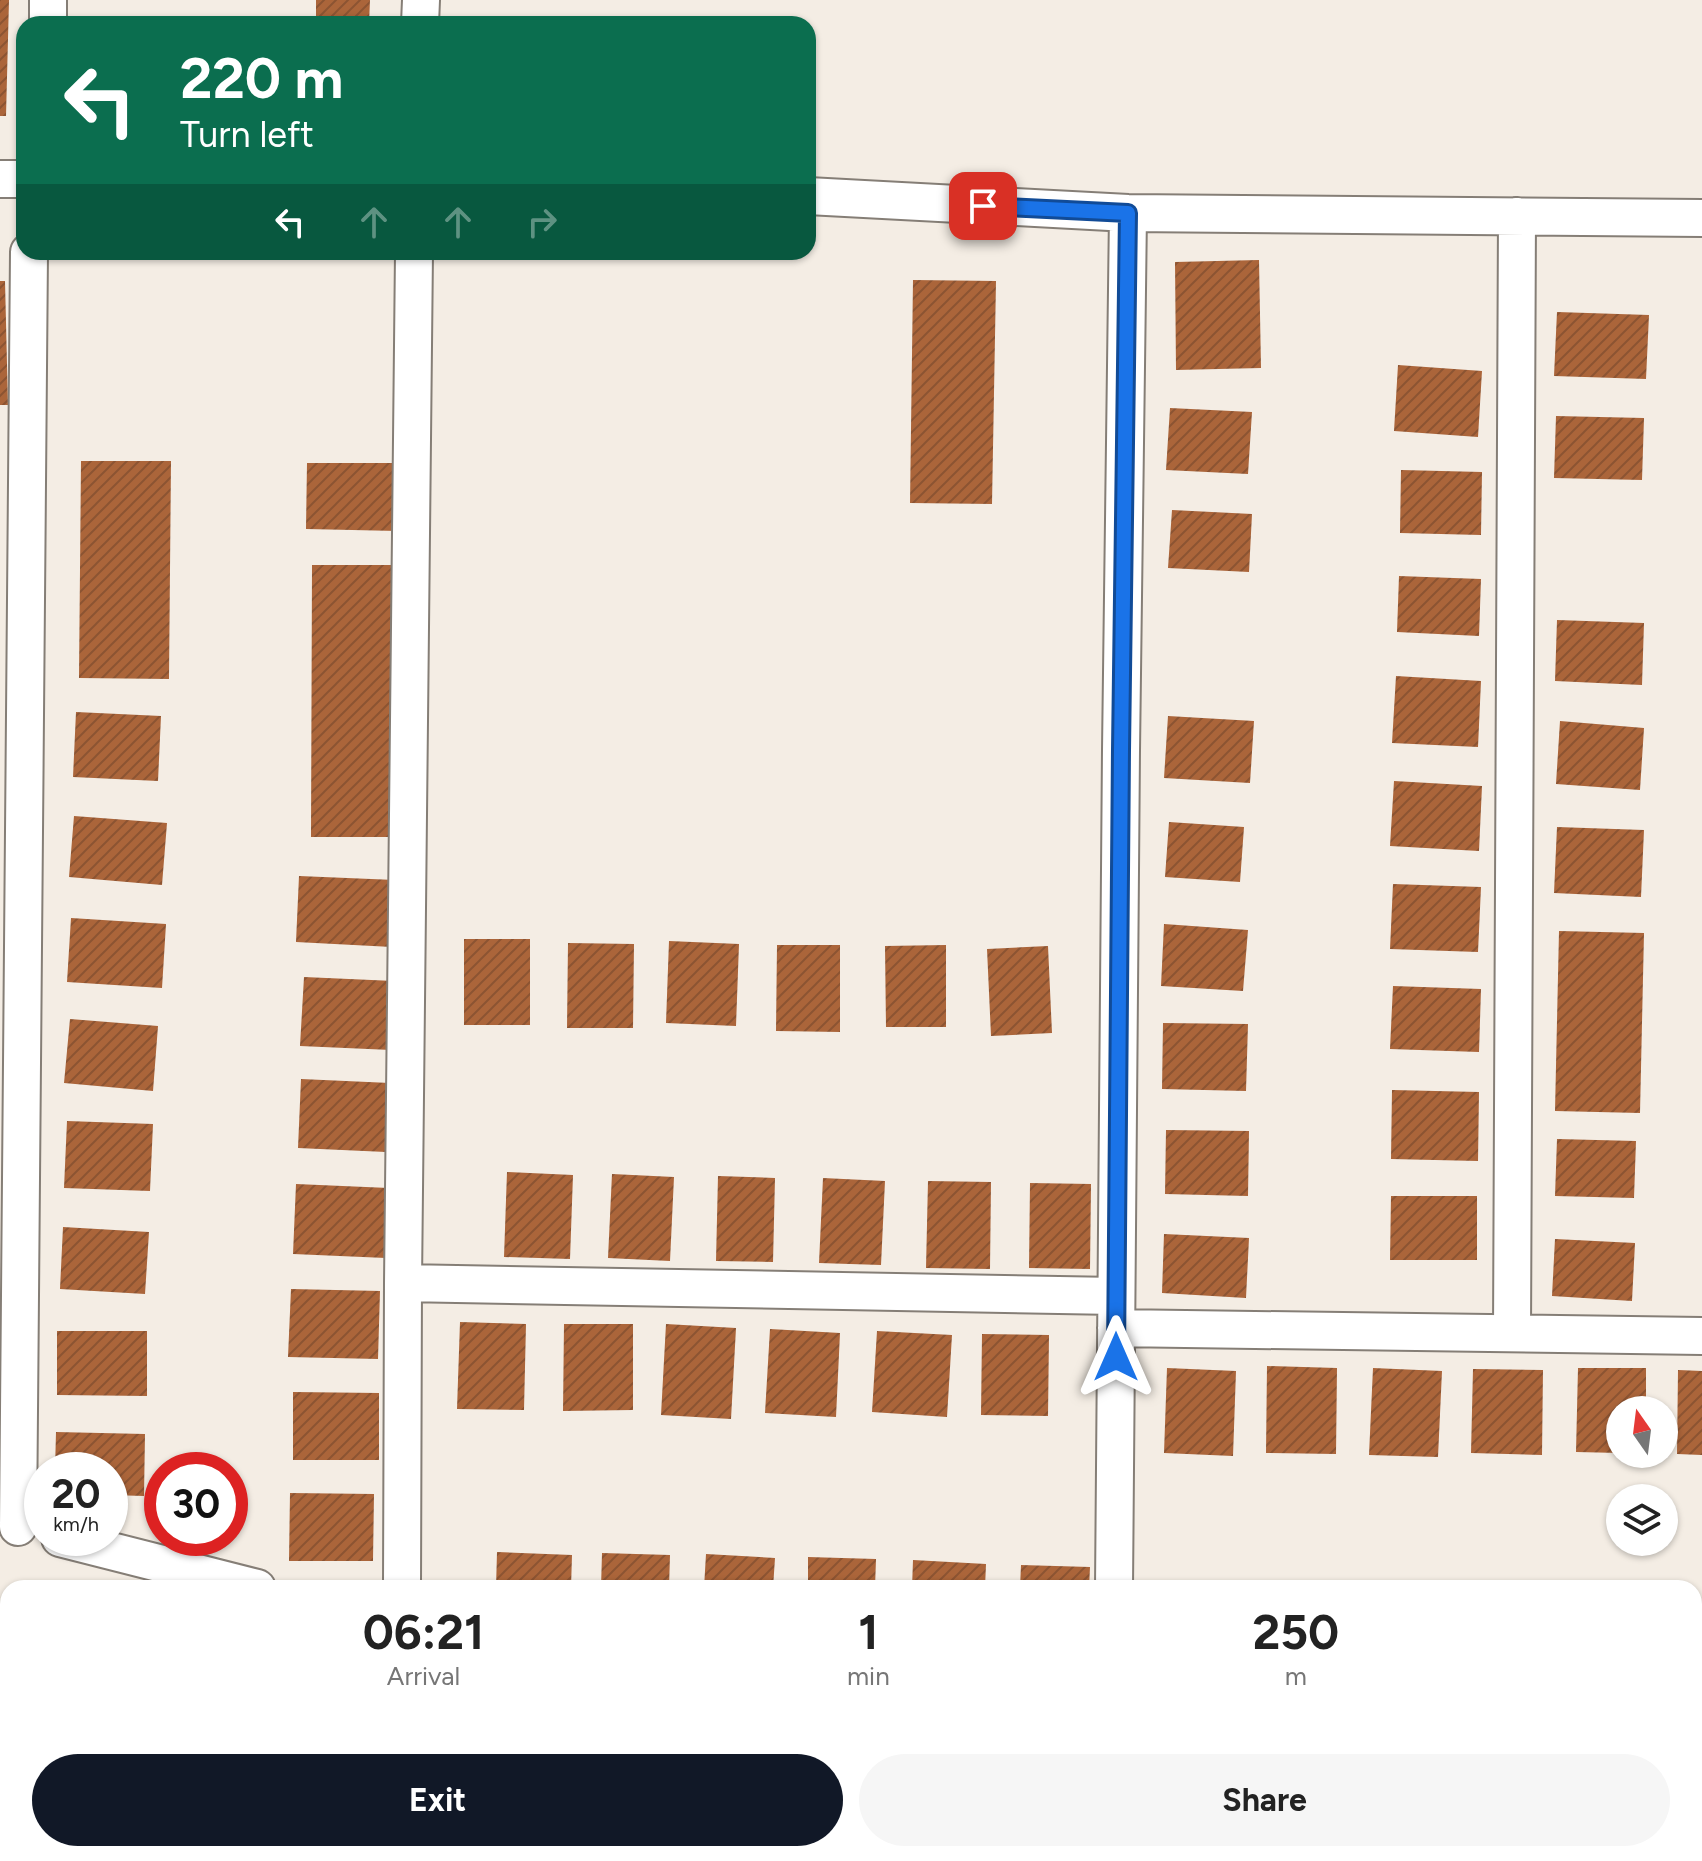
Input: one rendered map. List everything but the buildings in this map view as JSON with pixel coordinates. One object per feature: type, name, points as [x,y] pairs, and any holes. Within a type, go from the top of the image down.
[{"type":"street","points":[[816,196],[1128,213],[1702,218]]},
{"type":"street","points":[[1114,1580],[1128,213]]},
{"type":"street","points":[[1512,1333],[1517,216]]},
{"type":"street","points":[[20,1528],[29,260]]},
{"type":"street","points":[[402,1580],[414,260]]},
{"type":"street","points":[[403,1283],[1116,1312],[1512,1333],[1702,1336]]},
{"type":"street","points":[[128,1555],[225,1580]]},
{"type":"route","points":[[983,206],[1128,213],[1116,1357]]}]
